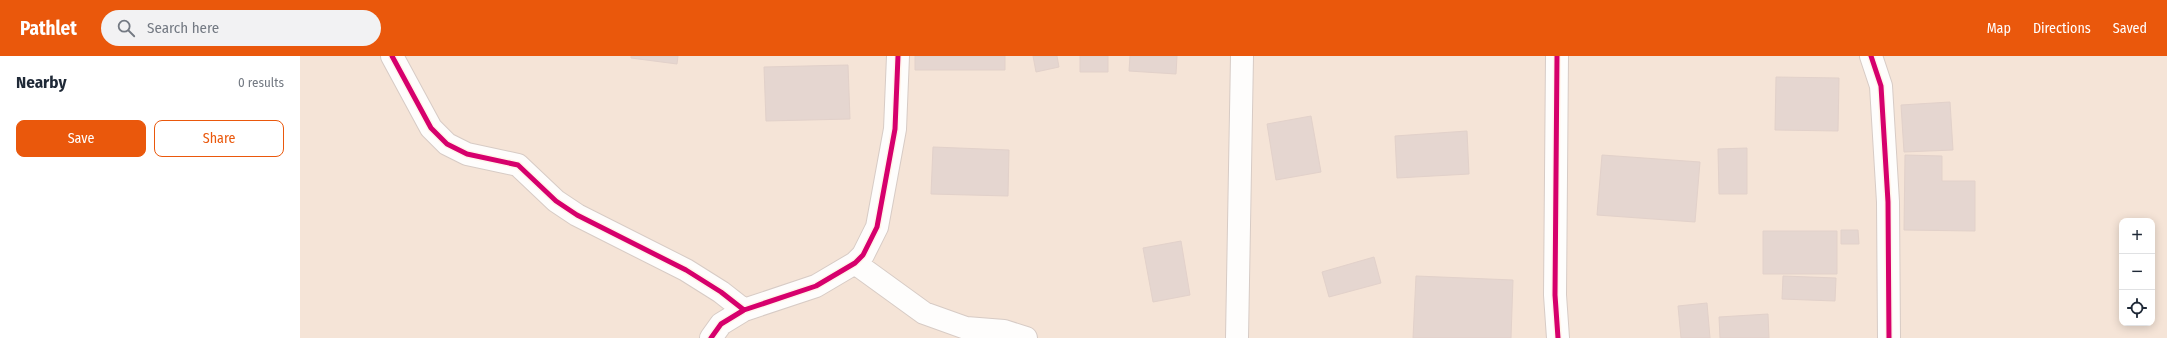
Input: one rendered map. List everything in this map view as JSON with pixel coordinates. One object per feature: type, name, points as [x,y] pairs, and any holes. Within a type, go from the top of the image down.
[{"type":"street","points":[[392,56],[431,128],[447,144],[467,154],[518,165],[556,201],[577,215],[686,270],[721,292],[744,310]]},
{"type":"street","points":[[711,338],[721,324],[744,310],[816,286],[855,263],[863,255],[877,227],[895,129],[898,56]]},
{"type":"street","points":[[1236,338],[1242,56]]},
{"type":"street","points":[[1557,56],[1555,295],[1558,338]]},
{"type":"street","points":[[1871,56],[1881,86],[1888,202],[1889,338]]},
{"type":"street","points":[[855,263],[924,313],[966,328],[1004,331],[1026,338]]},
{"type":"shaded area","points":[[300,56],[2167,56],[2167,338],[300,338]]},
{"type":"building","points":[[631,56],[678,56],[677,64],[631,58]]},
{"type":"building","points":[[915,56],[1005,56],[1005,70],[915,70]]},
{"type":"building","points":[[1033,56],[1057,56],[1059,67],[1036,72]]},
{"type":"building","points":[[1080,56],[1108,56],[1108,72],[1080,72]]},
{"type":"building","points":[[1130,56],[1177,56],[1176,74],[1129,71]]},
{"type":"building","points":[[848,65],[850,119],[766,121],[764,67]]},
{"type":"building","points":[[1776,77],[1839,78],[1838,131],[1775,130]]},
{"type":"building","points":[[1950,102],[1953,150],[1904,152],[1901,105]]},
{"type":"building","points":[[1311,116],[1321,172],[1276,180],[1267,124]]},
{"type":"building","points":[[1467,131],[1469,174],[1397,178],[1395,136]]},
{"type":"building","points":[[933,147],[1009,150],[1008,196],[931,194]]},
{"type":"building","points":[[1747,148],[1747,194],[1719,194],[1718,149]]},
{"type":"building","points":[[1602,155],[1700,162],[1695,222],[1597,215]]},
{"type":"building","points":[[1905,155],[1942,156],[1942,181],[1975,181],[1975,231],[1904,230]]},
{"type":"building","points":[[1841,230],[1858,230],[1859,244],[1841,244]]},
{"type":"building","points":[[1763,231],[1837,231],[1837,274],[1763,274]]},
{"type":"building","points":[[1181,241],[1190,295],[1153,302],[1143,248]]},
{"type":"building","points":[[1374,257],[1381,283],[1329,297],[1322,272]]},
{"type":"building","points":[[1416,276],[1513,280],[1511,338],[1413,338]]},
{"type":"building","points":[[1783,276],[1836,278],[1835,301],[1782,299]]},
{"type":"building","points":[[1707,303],[1710,338],[1681,338],[1678,306]]},
{"type":"building","points":[[1768,314],[1769,338],[1720,338],[1719,317]]},
{"type":"cycle path","points":[[392,56],[431,128],[447,144],[467,154],[518,165],[556,201],[577,215],[686,270],[721,292],[744,310]]},
{"type":"cycle path","points":[[711,338],[721,324],[744,310],[816,286],[855,263],[863,255],[877,227],[895,129],[898,56]]},
{"type":"cycle path","points":[[1557,56],[1555,295],[1558,338]]},
{"type":"cycle path","points":[[1871,56],[1881,86],[1888,202],[1889,338]]}]
